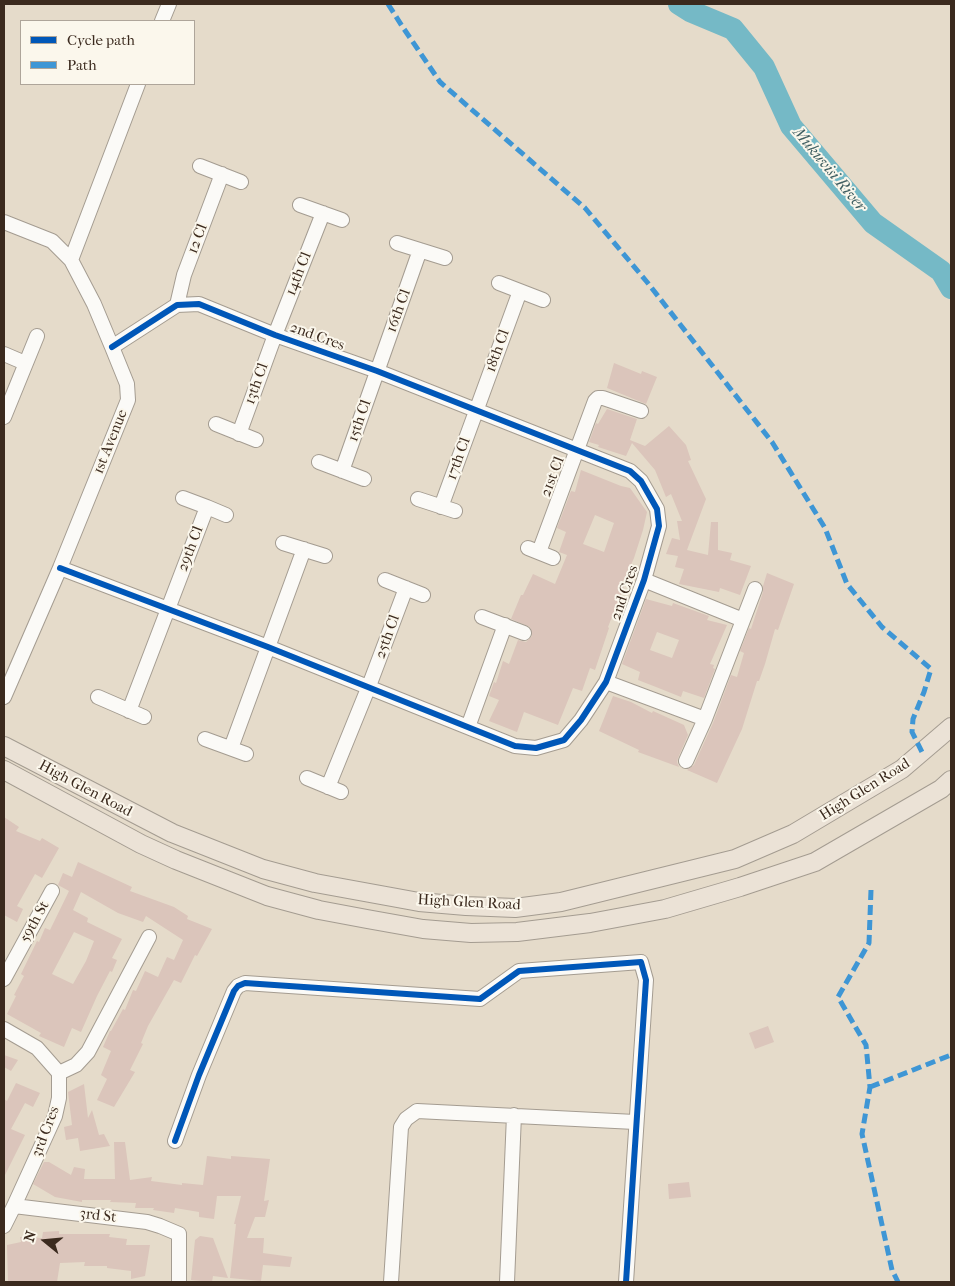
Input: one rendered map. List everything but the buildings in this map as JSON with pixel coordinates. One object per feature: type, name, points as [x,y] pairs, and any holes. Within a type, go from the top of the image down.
[{"type":"main road","name":"High Glen Road","points":[[4,746],[172,833],[263,869],[315,883],[419,902],[515,908],[561,902],[735,859],[793,834],[902,769],[951,727]]},
{"type":"main road","name":"High Glen Road","points":[[4,770],[141,844],[267,896],[319,910],[367,919],[424,929],[471,933],[517,932],[590,923],[665,909],[740,887],[814,862],[941,790],[951,780]]},
{"type":"street","points":[[162,20],[169,4]]},
{"type":"street","points":[[71,260],[138,85]]},
{"type":"street","points":[[200,166],[241,182]]},
{"type":"street","name":"12 Cl","points":[[177,306],[184,275],[222,174]]},
{"type":"street","points":[[300,205],[342,220]]},
{"type":"street","name":"14th Cl","points":[[275,335],[323,213]]},
{"type":"street","name":"1st Avenue","points":[[4,222],[52,241],[71,260],[94,304],[112,347],[127,384],[128,400],[60,568],[4,697]]},
{"type":"street","points":[[397,242],[445,258]]},
{"type":"street","name":"16th Cl","points":[[377,372],[420,250]]},
{"type":"street","points":[[499,283],[543,300]]},
{"type":"street","name":"18th Cl","points":[[476,410],[520,291]]},
{"type":"street","name":"2nd Cres","points":[[60,568],[370,686],[515,746],[536,748],[564,740],[581,720],[606,682],[644,580],[659,526],[657,509],[642,481],[630,471],[199,304],[177,306]]},
{"type":"street","points":[[112,347],[177,306]]},
{"type":"street","name":"13th Cl","points":[[239,434],[275,335]]},
{"type":"street","points":[[4,417],[37,336]]},
{"type":"street","points":[[4,354],[25,363]]},
{"type":"street","name":"15th Cl","points":[[342,471],[377,372]]},
{"type":"street","name":"21st Cl","points":[[554,558],[534,550],[577,450],[595,401],[598,398],[603,398],[641,411]]},
{"type":"street","name":"17th Cl","points":[[441,507],[476,410]]},
{"type":"street","points":[[216,424],[256,440]]},
{"type":"street","points":[[319,462],[364,480]]},
{"type":"street","points":[[183,498],[207,507]]},
{"type":"street","points":[[418,499],[456,511]]},
{"type":"street","name":"29th Cl","points":[[129,711],[207,507],[226,515]]},
{"type":"street","points":[[282,542],[325,556]]},
{"type":"street","points":[[231,748],[304,549]]},
{"type":"street","points":[[385,580],[424,595]]},
{"type":"street","points":[[644,580],[743,620]]},
{"type":"street","name":"25th Cl","points":[[307,778],[335,789],[406,588]]},
{"type":"street","points":[[686,761],[705,719],[755,589]]},
{"type":"street","points":[[482,617],[524,633]]},
{"type":"street","points":[[468,727],[505,625]]},
{"type":"street","points":[[606,682],[705,719]]},
{"type":"street","points":[[98,697],[144,717]]},
{"type":"street","points":[[205,739],[246,754]]},
{"type":"street","name":"59th St","points":[[4,979],[52,891]]},
{"type":"street","points":[[4,1029],[37,1048],[59,1073],[76,1065],[88,1052],[149,937]]},
{"type":"street","points":[[174,1141],[198,1075],[234,991],[238,986],[245,983],[480,999],[520,971],[640,962],[646,980],[635,1122],[626,1282]]},
{"type":"street","name":"3rd Cres","points":[[4,1226],[55,1116],[59,1098],[59,1073]]},
{"type":"street","points":[[391,1282],[401,1127],[406,1119],[417,1111],[635,1122]]},
{"type":"street","points":[[507,1282],[514,1115]]},
{"type":"street","name":"3rd St","points":[[14,1206],[147,1222],[179,1234],[179,1282]]},
{"type":"waterway","name":"Mukuvisi River","points":[[679,4],[690,11],[733,29],[764,67],[791,126],[873,223],[941,271],[951,288]]},
{"type":"marked path","points":[[388,4],[440,82],[585,208],[647,282],[772,442],[825,528],[847,584],[882,627],[931,669],[913,719],[912,732],[922,752]]},
{"type":"marked path","points":[[871,890],[869,943],[838,997],[866,1045],[870,1087],[862,1134],[892,1270],[898,1282]]},
{"type":"marked path","points":[[870,1087],[951,1055]]},
{"type":"cycle path","points":[[60,568],[268,647],[515,746],[536,748],[564,740],[581,720],[606,682],[644,580],[659,526],[657,509],[641,481],[630,471],[377,371],[275,335],[199,304],[177,305],[112,347]]},
{"type":"cycle path","points":[[175,1141],[199,1075],[234,991],[238,986],[245,983],[480,999],[519,971],[641,962],[646,980],[626,1282]]}]
